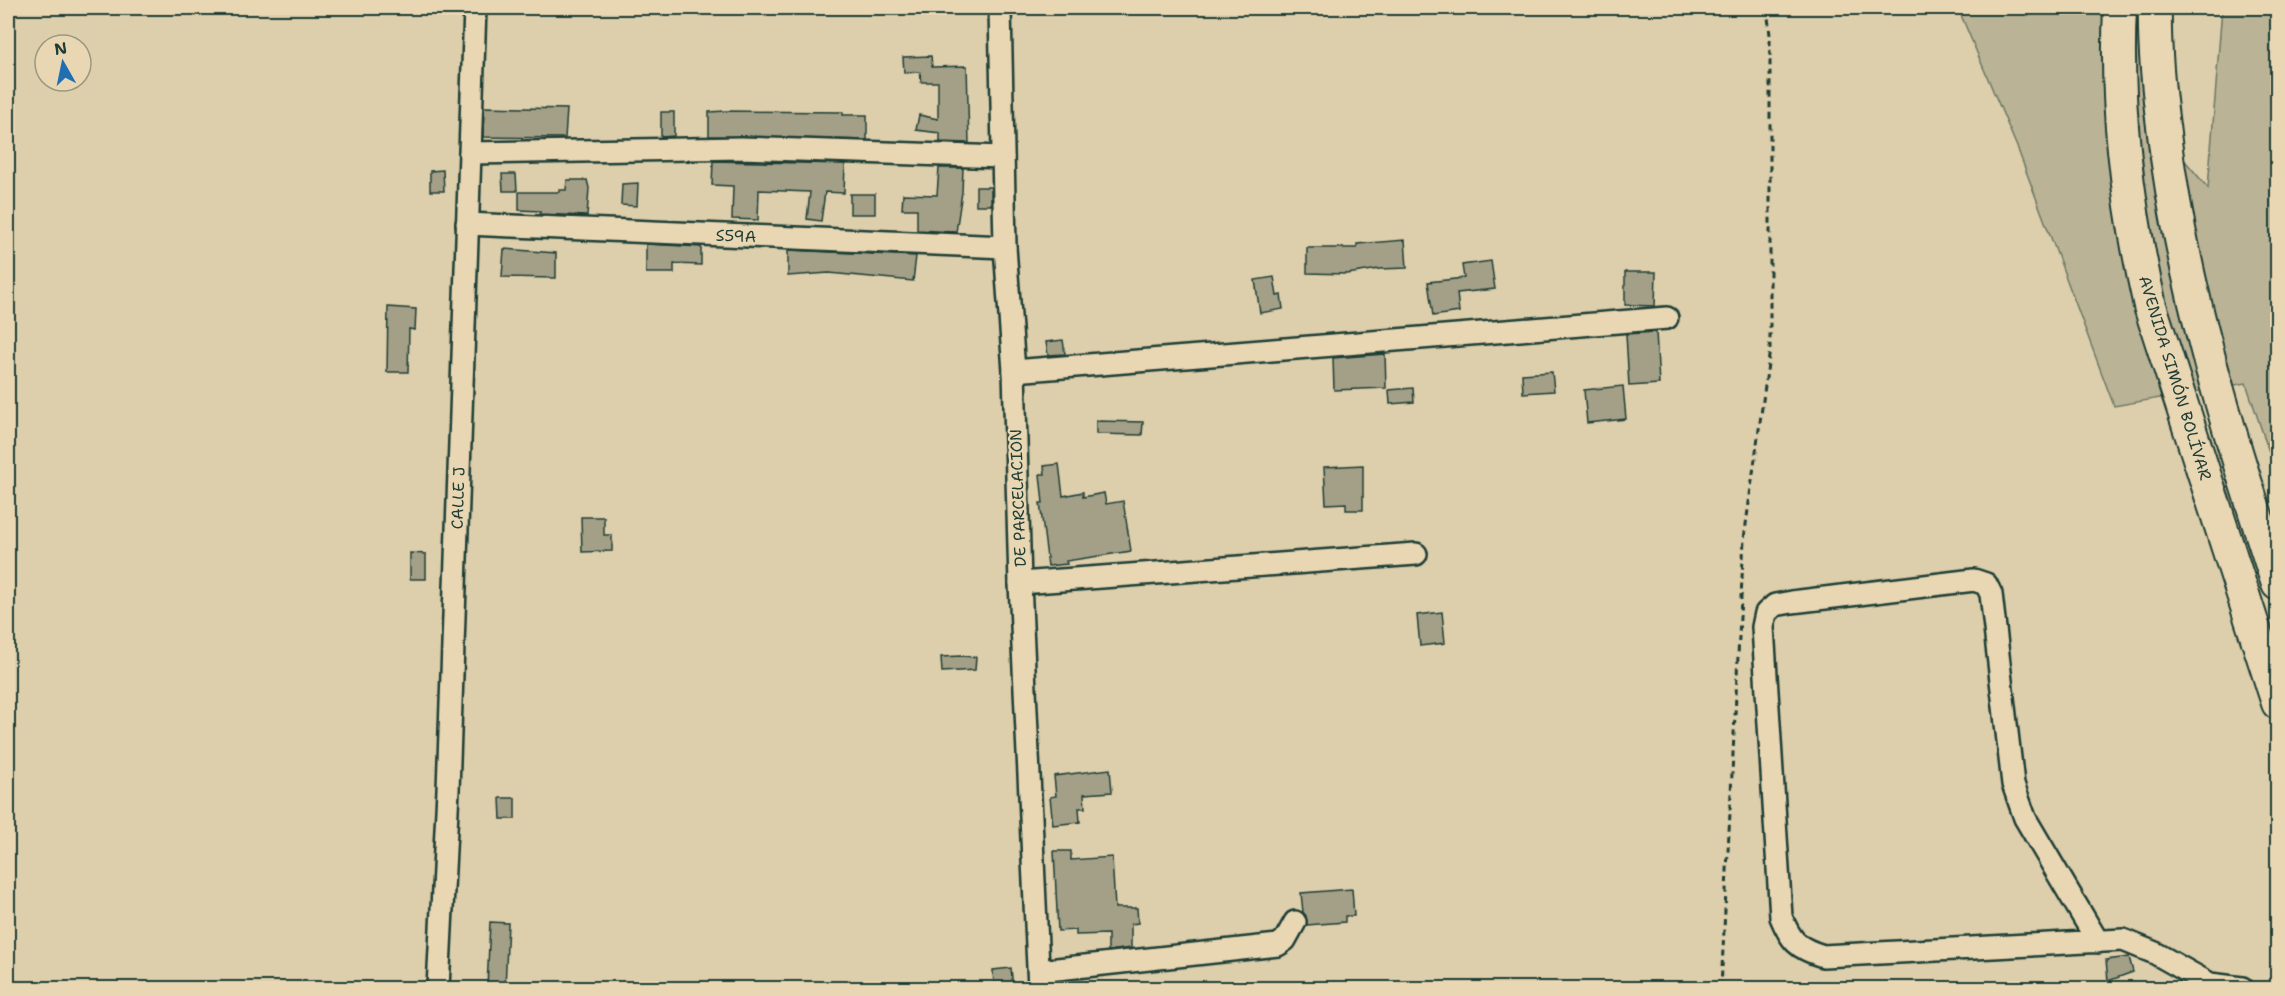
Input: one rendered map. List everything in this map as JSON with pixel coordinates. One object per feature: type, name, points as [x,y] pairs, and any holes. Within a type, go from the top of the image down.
[{"type":"highway","name":"AVENIDA SIMÓN BOLÍVAR","points":[[2120,8],[2119,88],[2137,249],[2150,306],[2277,703]]},
{"type":"highway","points":[[2155,8],[2159,95],[2164,142],[2183,257],[2227,427],[2277,584]]},
{"type":"street","name":"CALLE J","points":[[438,988],[449,778],[475,8]]},
{"type":"street","name":"DE PARCELACION","points":[[1000,8],[1005,247],[1014,370],[1020,583],[1039,980]]},
{"type":"street","points":[[470,153],[741,148],[1003,157]]},
{"type":"street","name":"S59A","points":[[467,224],[1005,247]]},
{"type":"street","points":[[1014,370],[1667,318]]},
{"type":"street","points":[[1020,583],[1416,554]]},
{"type":"street","points":[[2098,942],[2025,818],[2013,784],[1991,594],[1986,584],[1974,580],[1792,602],[1775,605],[1766,613],[1763,627],[1781,916],[1789,937],[1805,951],[1823,956],[2098,942],[2123,940],[2155,953],[2210,984],[2242,988]]},
{"type":"street","points":[[1039,980],[1278,945],[1285,940],[1295,922]]},
{"type":"path","points":[[1721,988],[1744,539],[1770,349],[1770,35],[1767,8]]},
{"type":"shaded area","points":[[1958,8],[2149,8],[2170,143],[2208,188],[2222,8],[2277,8],[2277,476],[2246,383],[2114,406],[2017,147]]},
{"type":"building","points":[[931,56],[932,67],[967,66],[969,143],[940,142],[940,133],[916,130],[919,115],[938,119],[938,82],[921,82],[920,72],[904,73],[903,57]]},
{"type":"building","points":[[484,107],[567,109],[565,138],[483,137]]},
{"type":"building","points":[[661,112],[674,112],[674,136],[661,137]]},
{"type":"building","points":[[709,112],[843,112],[843,115],[867,115],[867,140],[709,136]]},
{"type":"building","points":[[713,161],[845,164],[844,193],[825,192],[821,221],[807,219],[810,192],[759,190],[758,220],[732,219],[733,186],[712,185]]},
{"type":"building","points":[[939,168],[963,168],[956,232],[917,230],[917,209],[902,209],[903,194],[937,195]]},
{"type":"building","points":[[443,170],[444,191],[430,191],[430,171]]},
{"type":"building","points":[[502,174],[516,174],[517,191],[503,191]]},
{"type":"building","points":[[567,180],[587,180],[589,188],[587,216],[540,214],[540,211],[519,210],[519,192],[559,192],[559,190],[566,190]]},
{"type":"building","points":[[638,183],[637,206],[621,205],[622,184]]},
{"type":"building","points":[[976,187],[991,187],[991,205],[976,205]]},
{"type":"building","points":[[850,194],[875,194],[875,214],[850,214]]},
{"type":"building","points":[[1405,240],[1407,268],[1347,274],[1307,273],[1307,248],[1357,248],[1357,244]]},
{"type":"building","points":[[646,244],[701,247],[701,265],[674,264],[674,273],[646,273]]},
{"type":"building","points":[[504,249],[556,253],[556,278],[502,277]]},
{"type":"building","points":[[788,250],[916,256],[913,281],[829,273],[788,276]]},
{"type":"building","points":[[1491,261],[1495,289],[1457,293],[1459,312],[1433,316],[1428,282],[1464,278],[1462,265]]},
{"type":"building","points":[[1625,272],[1656,272],[1655,306],[1625,305]]},
{"type":"building","points":[[1274,277],[1277,296],[1281,295],[1283,309],[1260,313],[1255,280]]},
{"type":"building","points":[[388,307],[416,309],[415,330],[409,329],[408,372],[387,372]]},
{"type":"building","points":[[1656,332],[1659,384],[1629,386],[1626,334]]},
{"type":"building","points":[[1063,340],[1065,354],[1048,355],[1046,342]]},
{"type":"building","points":[[1385,354],[1386,388],[1334,390],[1333,358]]},
{"type":"building","points":[[1552,372],[1554,391],[1523,393],[1522,374]]},
{"type":"building","points":[[1623,386],[1626,419],[1587,423],[1584,390]]},
{"type":"building","points":[[1413,388],[1414,402],[1390,404],[1389,390]]},
{"type":"building","points":[[1096,421],[1143,422],[1142,435],[1096,434]]},
{"type":"building","points":[[1059,464],[1063,496],[1083,492],[1083,497],[1104,493],[1106,504],[1123,501],[1131,551],[1048,566],[1040,503],[1043,503],[1040,474],[1045,474],[1044,466]]},
{"type":"building","points":[[1363,465],[1363,510],[1346,510],[1346,503],[1326,504],[1324,467]]},
{"type":"building","points":[[581,517],[604,517],[604,535],[612,535],[612,551],[582,552]]},
{"type":"building","points":[[410,553],[426,554],[426,579],[410,579]]},
{"type":"building","points":[[1442,612],[1445,643],[1420,646],[1417,615]]},
{"type":"building","points":[[941,657],[976,657],[975,670],[942,672]]},
{"type":"building","points":[[1110,769],[1112,792],[1084,794],[1085,808],[1079,808],[1080,822],[1053,825],[1050,797],[1056,796],[1054,776]]},
{"type":"building","points":[[500,798],[515,798],[515,819],[501,819]]},
{"type":"building","points":[[1054,851],[1071,851],[1071,860],[1112,857],[1115,908],[1137,908],[1138,923],[1131,924],[1131,948],[1108,951],[1108,934],[1076,935],[1076,930],[1058,931]]},
{"type":"building","points":[[1352,889],[1354,916],[1345,916],[1345,922],[1307,925],[1301,893]]},
{"type":"building","points":[[490,922],[508,923],[505,988],[487,988]]},
{"type":"building","points":[[2129,957],[2133,972],[2108,981],[2106,960]]},
{"type":"building","points":[[1011,968],[1013,988],[994,988],[993,970]]}]
